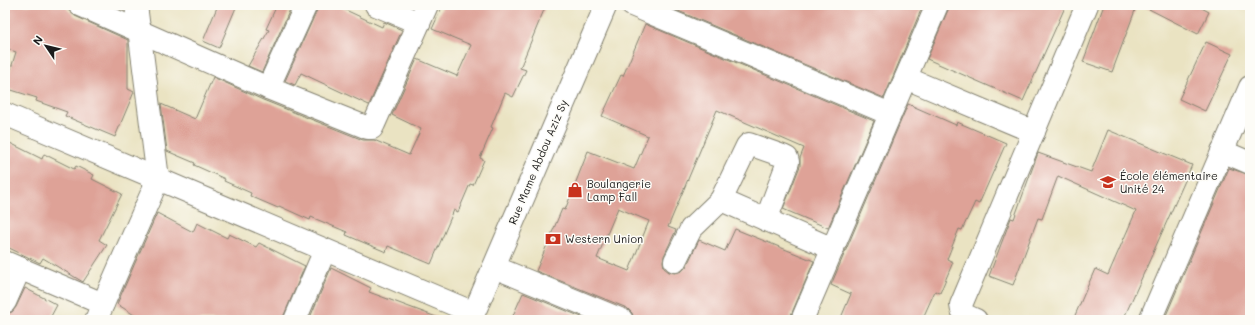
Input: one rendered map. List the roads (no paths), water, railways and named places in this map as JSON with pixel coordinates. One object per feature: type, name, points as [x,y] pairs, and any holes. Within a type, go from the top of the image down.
[{"type":"street","points":[[80,5],[268,88],[368,128],[372,128],[374,124],[423,14],[376,5]]},
{"type":"street","points":[[5,302],[12,265],[100,312],[158,178],[136,5]]},
{"type":"street","points":[[268,88],[306,5]]},
{"type":"street","name":"Rue Mame Abdou Aziz Sy","points":[[473,316],[606,5]]},
{"type":"street","points":[[632,5],[890,114]]},
{"type":"street","points":[[802,320],[937,5]]},
{"type":"street","points":[[976,320],[965,316],[961,311],[961,305],[1087,5]]},
{"type":"street","points":[[906,78],[1034,132]]},
{"type":"street","points":[[1150,320],[1250,87]]},
{"type":"street","points":[[5,114],[325,250],[473,316]]},
{"type":"street","points":[[676,260],[691,229],[721,200],[749,144],[783,156],[787,158],[788,162],[766,220]]},
{"type":"street","points":[[1222,151],[1250,163]]},
{"type":"street","points":[[721,200],[833,249]]},
{"type":"street","points":[[295,320],[325,250]]},
{"type":"street","points":[[494,266],[622,320]]},
{"type":"place","name":"École élémentaire Unité 24","points":[[1108,182]]},
{"type":"place","name":"Boulangerie Lamp Fall","points":[[575,190]]},
{"type":"place","name":"Western Union","points":[[553,239]]}]
